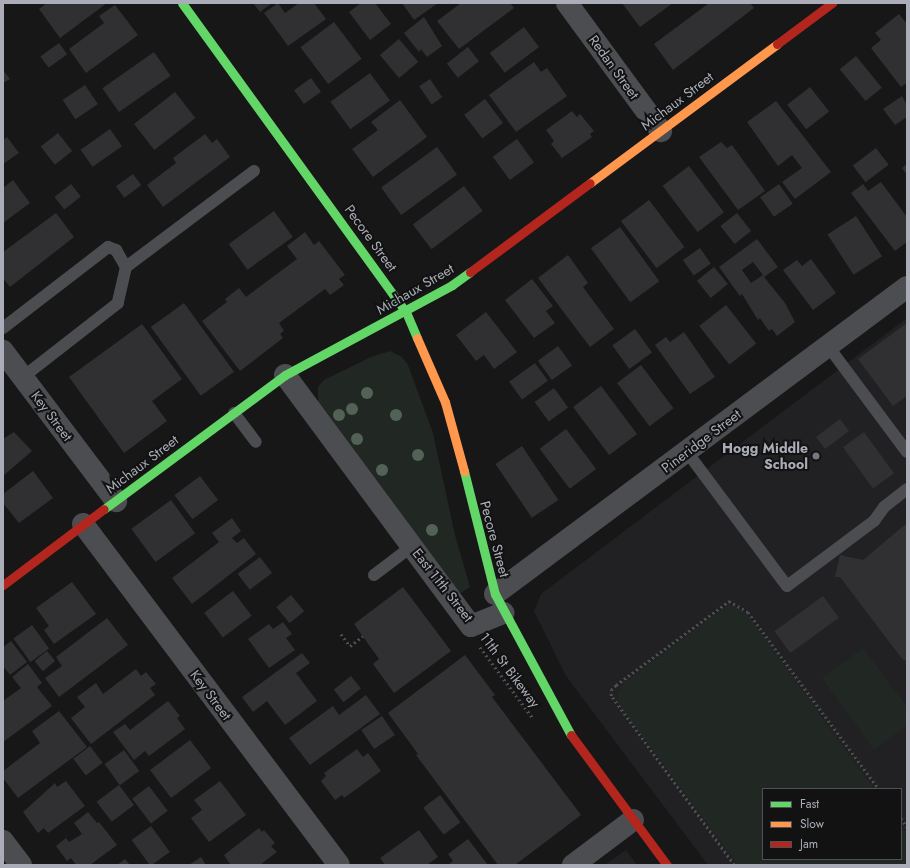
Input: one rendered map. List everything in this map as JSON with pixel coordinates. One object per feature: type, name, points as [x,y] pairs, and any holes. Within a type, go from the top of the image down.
[{"type":"street","name":"Pecore Street","points":[[182,3],[406,312],[445,402],[499,603]]},
{"type":"street","name":"Redan Street","points":[[567,3],[661,131]]},
{"type":"street","name":"Michaux Street","points":[[3,585],[285,375],[406,312],[452,285],[832,3]]},
{"type":"street","name":"Pineridge Street","points":[[499,603],[687,452],[907,287]]},
{"type":"street","name":"Key Street","points":[[3,351],[116,501]]},
{"type":"street","name":"East 11th Street","points":[[285,375],[471,626],[499,603]]},
{"type":"street","name":"Key Street","points":[[83,524],[339,865]]},
{"type":"street","points":[[499,603],[567,730],[667,865]]},
{"type":"street","points":[[573,865],[633,820]]},
{"type":"street","points":[[3,841],[22,865]]},
{"type":"lane","points":[[23,377],[118,303],[126,266],[254,171]]},
{"type":"lane","points":[[3,328],[104,249],[111,247],[116,250],[126,266]]},
{"type":"lane","points":[[828,346],[907,452]]},
{"type":"lane","points":[[234,413],[256,442]]},
{"type":"lane","points":[[687,452],[787,586],[874,521],[884,507],[907,489]]},
{"type":"lane","points":[[374,575],[412,546]]},
{"type":"path","points":[[734,865],[611,696],[611,690],[616,685],[729,601],[748,612],[878,788]]},
{"type":"path","name":"11th St Bikeway","points":[[471,626],[470,633],[534,719]]},
{"type":"path","points":[[341,634],[350,646],[363,636]]},
{"type":"shaded area","name":"Hogg Middle School","points":[[907,318],[907,865],[708,865],[566,676],[534,611],[541,594]]},
{"type":"shaded area","points":[[390,351],[402,357],[408,365],[433,433],[455,535],[470,587],[459,594],[318,405],[318,387],[324,380],[371,357]]},
{"type":"shaded area","points":[[728,605],[737,607],[746,613],[873,788],[762,788],[762,860],[902,860],[902,827],[907,834],[907,865],[738,865],[618,703],[618,693],[624,683]]},
{"type":"shaded area","points":[[863,648],[907,707],[907,725],[874,750],[822,678]]},
{"type":"shaded area","points":[[626,850],[637,865],[605,865]]},
{"type":"building","points":[[47,3],[107,3],[60,38],[39,9]]},
{"type":"building","points":[[253,3],[272,3],[260,12]]},
{"type":"building","points":[[278,3],[285,13],[299,3],[314,3],[326,19],[288,46],[264,13]]},
{"type":"building","points":[[361,3],[375,3],[391,24],[370,40],[349,12]]},
{"type":"building","points":[[402,3],[438,3],[414,20]]},
{"type":"building","points":[[461,3],[510,3],[514,8],[459,49],[437,21]]},
{"type":"building","points":[[622,3],[673,3],[640,27]]},
{"type":"building","points":[[709,3],[750,3],[754,8],[673,70],[654,44]]},
{"type":"building","points":[[115,5],[138,35],[86,73],[69,49],[104,23],[99,16]]},
{"type":"building","points":[[899,14],[907,24],[907,83],[901,87],[871,48],[881,40],[875,33]]},
{"type":"building","points":[[424,17],[442,46],[427,57],[421,49],[419,52],[404,33]]},
{"type":"building","points":[[334,22],[362,59],[328,84],[300,47]]},
{"type":"building","points":[[524,27],[539,47],[505,73],[490,53]]},
{"type":"building","points":[[399,39],[418,62],[399,78],[380,55]]},
{"type":"building","points":[[59,43],[67,54],[49,68],[40,57]]},
{"type":"building","points":[[468,47],[479,61],[458,78],[447,64]]},
{"type":"building","points":[[154,52],[171,76],[119,112],[102,88]]},
{"type":"building","points":[[856,56],[882,88],[865,101],[840,69]]},
{"type":"building","points":[[534,62],[541,72],[547,68],[567,96],[516,132],[489,95]]},
{"type":"building","points":[[3,70],[10,79],[3,83]]},
{"type":"building","points":[[370,73],[390,101],[350,129],[330,102]]},
{"type":"building","points":[[311,78],[321,92],[304,104],[294,90]]},
{"type":"building","points":[[430,79],[442,97],[432,105],[419,86]]},
{"type":"building","points":[[85,85],[98,104],[75,119],[63,100]]},
{"type":"building","points":[[810,87],[829,111],[806,129],[787,105]]},
{"type":"building","points":[[175,92],[195,118],[154,150],[134,124]]},
{"type":"building","points":[[902,96],[907,105],[907,117],[895,125],[883,109]]},
{"type":"building","points":[[485,99],[503,123],[482,139],[464,115]]},
{"type":"building","points":[[400,100],[427,137],[373,177],[352,149],[378,130],[371,122]]},
{"type":"building","points":[[776,101],[831,172],[795,199],[782,182],[802,168],[792,155],[778,166],[747,122]]},
{"type":"building","points":[[572,111],[577,117],[580,114],[594,131],[590,134],[592,137],[562,158],[551,144],[554,141],[546,130]]},
{"type":"building","points":[[110,129],[122,146],[93,167],[81,150]]},
{"type":"building","points":[[58,133],[72,151],[55,165],[41,147]]},
{"type":"building","points":[[205,134],[212,143],[217,139],[230,157],[163,207],[147,185],[176,163],[173,158]]},
{"type":"building","points":[[7,137],[19,153],[3,164],[3,140]]},
{"type":"building","points":[[517,139],[534,162],[510,180],[493,157]]},
{"type":"building","points":[[721,142],[727,148],[732,145],[765,191],[738,210],[699,157]]},
{"type":"building","points":[[437,147],[457,175],[401,215],[381,188]]},
{"type":"building","points":[[876,148],[889,165],[865,182],[853,165]]},
{"type":"building","points":[[907,164],[907,175],[902,168]]},
{"type":"building","points":[[689,166],[724,212],[698,232],[663,186]]},
{"type":"building","points":[[133,174],[141,185],[124,198],[116,186]]},
{"type":"building","points":[[13,180],[30,203],[3,223],[3,188]]},
{"type":"building","points":[[881,182],[907,217],[907,242],[895,251],[851,193],[863,184],[868,191]]},
{"type":"building","points":[[71,184],[81,197],[64,210],[54,197]]},
{"type":"building","points":[[779,184],[793,204],[774,217],[760,197]]},
{"type":"building","points":[[464,186],[483,211],[432,249],[413,225]]},
{"type":"building","points":[[649,200],[685,247],[657,268],[621,221]]},
{"type":"building","points":[[274,211],[293,237],[248,270],[229,244]]},
{"type":"building","points":[[56,213],[74,237],[10,287],[3,278],[3,252]]},
{"type":"building","points":[[737,213],[751,231],[735,244],[720,226]]},
{"type":"building","points":[[856,216],[882,256],[854,275],[827,235]]},
{"type":"building","points":[[620,227],[659,281],[630,302],[591,248]]},
{"type":"building","points":[[305,232],[314,245],[319,241],[345,275],[339,279],[344,285],[330,295],[325,289],[279,323],[284,331],[280,334],[283,338],[240,371],[202,321],[227,302],[225,299],[239,288],[246,297],[297,259],[287,246]]},
{"type":"building","points":[[757,239],[778,267],[764,277],[785,303],[795,322],[777,336],[772,329],[769,331],[760,318],[758,320],[742,294],[740,296],[719,267]],"holes":[[[753,262],[763,275],[751,283],[742,270]]]},
{"type":"building","points":[[700,248],[711,264],[694,276],[683,260]]},
{"type":"building","points":[[568,255],[588,283],[583,287],[614,329],[590,347],[538,278]]},
{"type":"building","points":[[811,259],[836,293],[813,310],[783,270],[797,260],[802,266]]},
{"type":"building","points":[[714,267],[728,284],[711,298],[697,281]]},
{"type":"building","points":[[532,279],[553,306],[546,311],[555,323],[534,338],[505,300]]},
{"type":"building","points":[[184,303],[234,372],[201,396],[151,327]]},
{"type":"building","points":[[726,305],[756,344],[729,365],[699,326]]},
{"type":"building","points":[[486,312],[517,352],[494,369],[484,355],[476,361],[456,335]]},
{"type":"building","points":[[907,323],[907,396],[893,406],[858,359]]},
{"type":"building","points":[[142,324],[182,379],[152,401],[167,421],[124,453],[69,377]]},
{"type":"building","points":[[635,329],[652,352],[629,369],[612,345]]},
{"type":"building","points":[[684,332],[715,377],[690,394],[655,345],[666,337],[670,342]]},
{"type":"building","points":[[558,346],[572,365],[552,380],[538,361]]},
{"type":"building","points":[[535,363],[548,381],[522,400],[509,382]]},
{"type":"building","points":[[641,365],[673,408],[650,426],[617,383]]},
{"type":"building","points":[[601,386],[637,434],[609,455],[573,407]]},
{"type":"building","points":[[554,388],[568,407],[549,422],[535,402]]},
{"type":"building","points":[[840,419],[849,431],[825,449],[816,437]]},
{"type":"building","points":[[566,429],[596,469],[570,489],[540,449]]},
{"type":"building","points":[[14,432],[32,451],[3,476],[3,439]]},
{"type":"building","points":[[864,432],[894,473],[873,489],[843,447]]},
{"type":"building","points":[[522,446],[558,500],[532,518],[495,464]]},
{"type":"building","points":[[33,471],[53,498],[19,523],[3,503],[3,494]]},
{"type":"building","points":[[200,476],[218,500],[192,519],[174,495]]},
{"type":"building","points":[[171,500],[195,533],[155,562],[131,529]]},
{"type":"building","points":[[232,518],[241,531],[232,538],[237,543],[244,538],[256,554],[192,604],[172,578],[219,542],[212,533]]},
{"type":"building","points":[[907,523],[907,661],[903,660],[840,577],[835,577],[840,555],[863,560]]},
{"type":"building","points":[[260,557],[272,573],[250,590],[238,574]]},
{"type":"building","points":[[72,582],[96,614],[54,644],[44,630],[49,626],[36,608]]},
{"type":"building","points":[[403,587],[451,651],[394,693],[373,664],[379,659],[354,624]]},
{"type":"building","points":[[233,591],[252,616],[223,637],[204,613]]},
{"type":"building","points":[[291,595],[304,611],[289,623],[276,607]]},
{"type":"building","points":[[823,596],[839,618],[790,653],[774,631]]},
{"type":"building","points":[[107,618],[128,645],[59,697],[45,678],[62,666],[56,657]]},
{"type":"building","points":[[283,622],[292,634],[286,638],[295,650],[269,668],[248,639],[269,624],[273,629]]},
{"type":"building","points":[[32,625],[49,648],[30,662],[13,639]]},
{"type":"building","points":[[11,641],[27,662],[10,675],[3,666],[3,647]]},
{"type":"building","points":[[47,651],[55,661],[43,671],[35,661]]},
{"type":"building","points":[[302,653],[310,663],[296,673],[317,701],[285,725],[267,701],[253,712],[242,697]]},
{"type":"building","points":[[465,655],[495,695],[492,697],[581,815],[515,865],[498,865],[416,755],[418,754],[388,713]]},
{"type":"building","points":[[28,664],[42,683],[37,687],[52,706],[3,742],[3,701],[21,688],[12,677]]},
{"type":"building","points":[[136,669],[141,676],[146,672],[156,684],[150,688],[155,695],[91,744],[71,718],[85,707],[77,697],[96,683],[103,694]]},
{"type":"building","points":[[351,676],[361,689],[344,702],[334,690]]},
{"type":"building","points":[[366,695],[380,714],[310,765],[289,738],[333,706],[339,715]]},
{"type":"building","points":[[168,701],[180,716],[177,718],[185,729],[149,756],[145,751],[134,760],[113,732],[125,724],[130,730]]},
{"type":"building","points":[[59,711],[87,747],[18,798],[3,778],[3,771],[40,743],[32,731]]},
{"type":"building","points":[[382,716],[395,735],[374,749],[361,730]]},
{"type":"building","points":[[190,740],[211,768],[171,798],[150,770]]},
{"type":"building","points":[[90,746],[103,763],[86,775],[73,759]]},
{"type":"building","points":[[357,749],[363,757],[368,753],[381,771],[344,798],[342,795],[335,800],[321,781],[326,776],[324,773]]},
{"type":"building","points":[[124,750],[139,771],[120,785],[105,764]]},
{"type":"building","points":[[66,781],[85,806],[48,833],[44,828],[38,833],[23,812],[55,783],[57,787]]},
{"type":"building","points":[[220,781],[246,815],[209,842],[191,818],[202,810],[194,800]]},
{"type":"building","points":[[119,785],[134,805],[112,822],[97,802]]},
{"type":"building","points":[[149,786],[168,811],[151,823],[132,799]]},
{"type":"building","points":[[440,795],[460,822],[444,835],[423,808]]},
{"type":"building","points":[[88,812],[97,823],[99,822],[117,845],[90,865],[76,865],[71,858],[67,861],[56,846],[66,838],[69,842],[82,834],[74,823]]},
{"type":"building","points":[[151,826],[170,852],[150,865],[132,840]]},
{"type":"building","points":[[259,828],[262,832],[264,830],[275,843],[271,846],[277,852],[260,865],[229,865],[230,864],[224,855]]},
{"type":"building","points":[[419,830],[438,857],[427,865],[385,865],[380,858]]},
{"type":"building","points":[[468,839],[488,865],[448,865],[453,861],[448,854]]},
{"type":"building","points":[[201,857],[206,865],[189,865]]},
{"type":"building","points":[[125,859],[130,865],[117,865]]},
{"type":"traffic: fast","points":[[182,3],[406,312],[417,338]]},
{"type":"traffic: fast","points":[[104,509],[285,375],[452,285],[470,272]]},
{"type":"traffic: fast","points":[[464,471],[495,594],[571,735]]},
{"type":"traffic: slow","points":[[590,183],[777,44]]},
{"type":"traffic: slow","points":[[417,338],[445,402],[464,471]]},
{"type":"traffic: jam","points":[[777,44],[832,3]]},
{"type":"traffic: jam","points":[[470,272],[590,183]]},
{"type":"traffic: jam","points":[[3,585],[104,509]]},
{"type":"traffic: jam","points":[[571,735],[667,865]]},
{"type":"place","name":"Hogg Middle School","points":[[816,456]]}]
